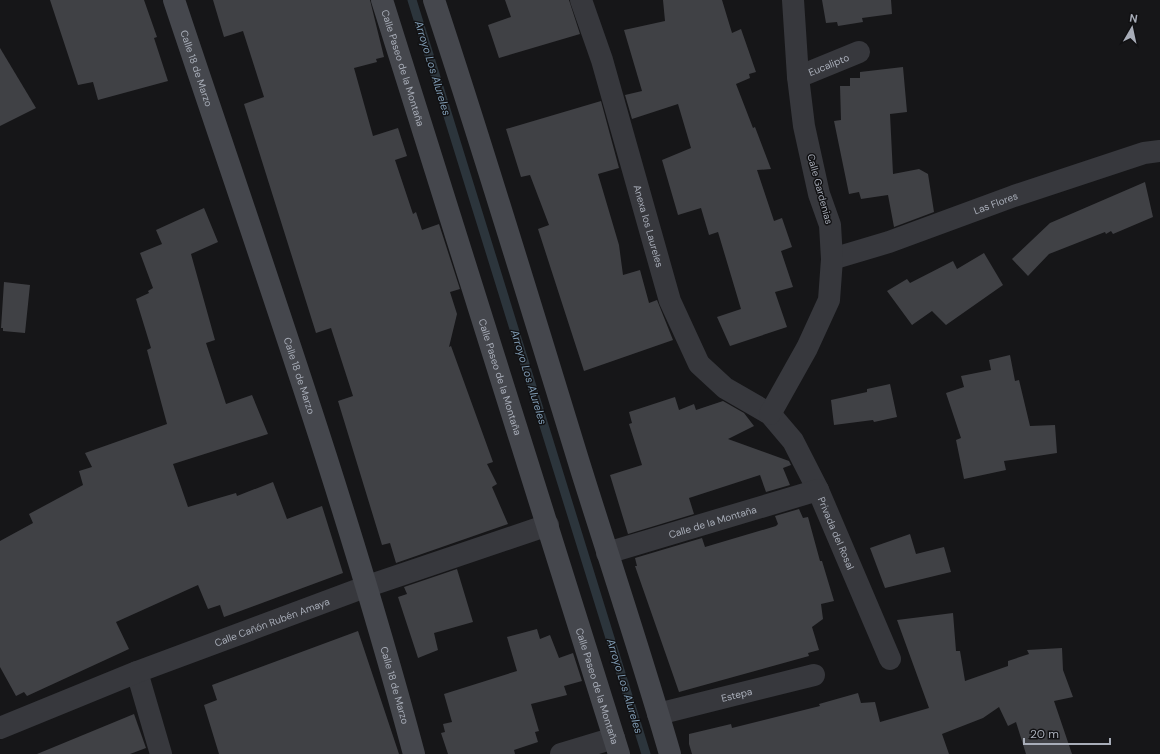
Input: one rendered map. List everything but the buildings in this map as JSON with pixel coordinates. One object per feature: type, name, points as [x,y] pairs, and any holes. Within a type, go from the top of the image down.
[{"type":"main road","name":"Calle 18 de Marzo","points":[[174,0],[324,449],[393,675],[414,754]]},
{"type":"main road","name":"Calle Paseo de la Montaña","points":[[382,0],[616,746]]},
{"type":"main road","points":[[434,0],[467,100],[670,754]]},
{"type":"street","name":"Anexa los Laureles","points":[[581,0],[602,60],[670,301],[699,364],[725,388],[770,414]]},
{"type":"street","name":"Calle Gardenias","points":[[770,414],[807,348],[829,300],[832,259],[830,225],[819,194],[804,126],[798,77],[793,0]]},
{"type":"street","name":"Eucalipto","points":[[798,77],[859,52]]},
{"type":"street","name":"Las Flores","points":[[832,259],[888,242],[1014,196],[1144,153],[1160,151]]},
{"type":"street","name":"Privada del Rosal","points":[[770,414],[793,441],[818,490],[890,659]]},
{"type":"street","name":"Calle de la Montaña","points":[[607,553],[818,490]]},
{"type":"street","name":"Calle Cañón Rubén Amaya","points":[[0,728],[137,672],[366,587],[548,526]]},
{"type":"street","points":[[137,672],[161,754]]},
{"type":"street","name":"Estepa","points":[[658,714],[814,675]]},
{"type":"street","points":[[561,754],[616,746]]},
{"type":"waterway","name":"Arroyo Los Alureles","points":[[412,0],[646,754]]}]
